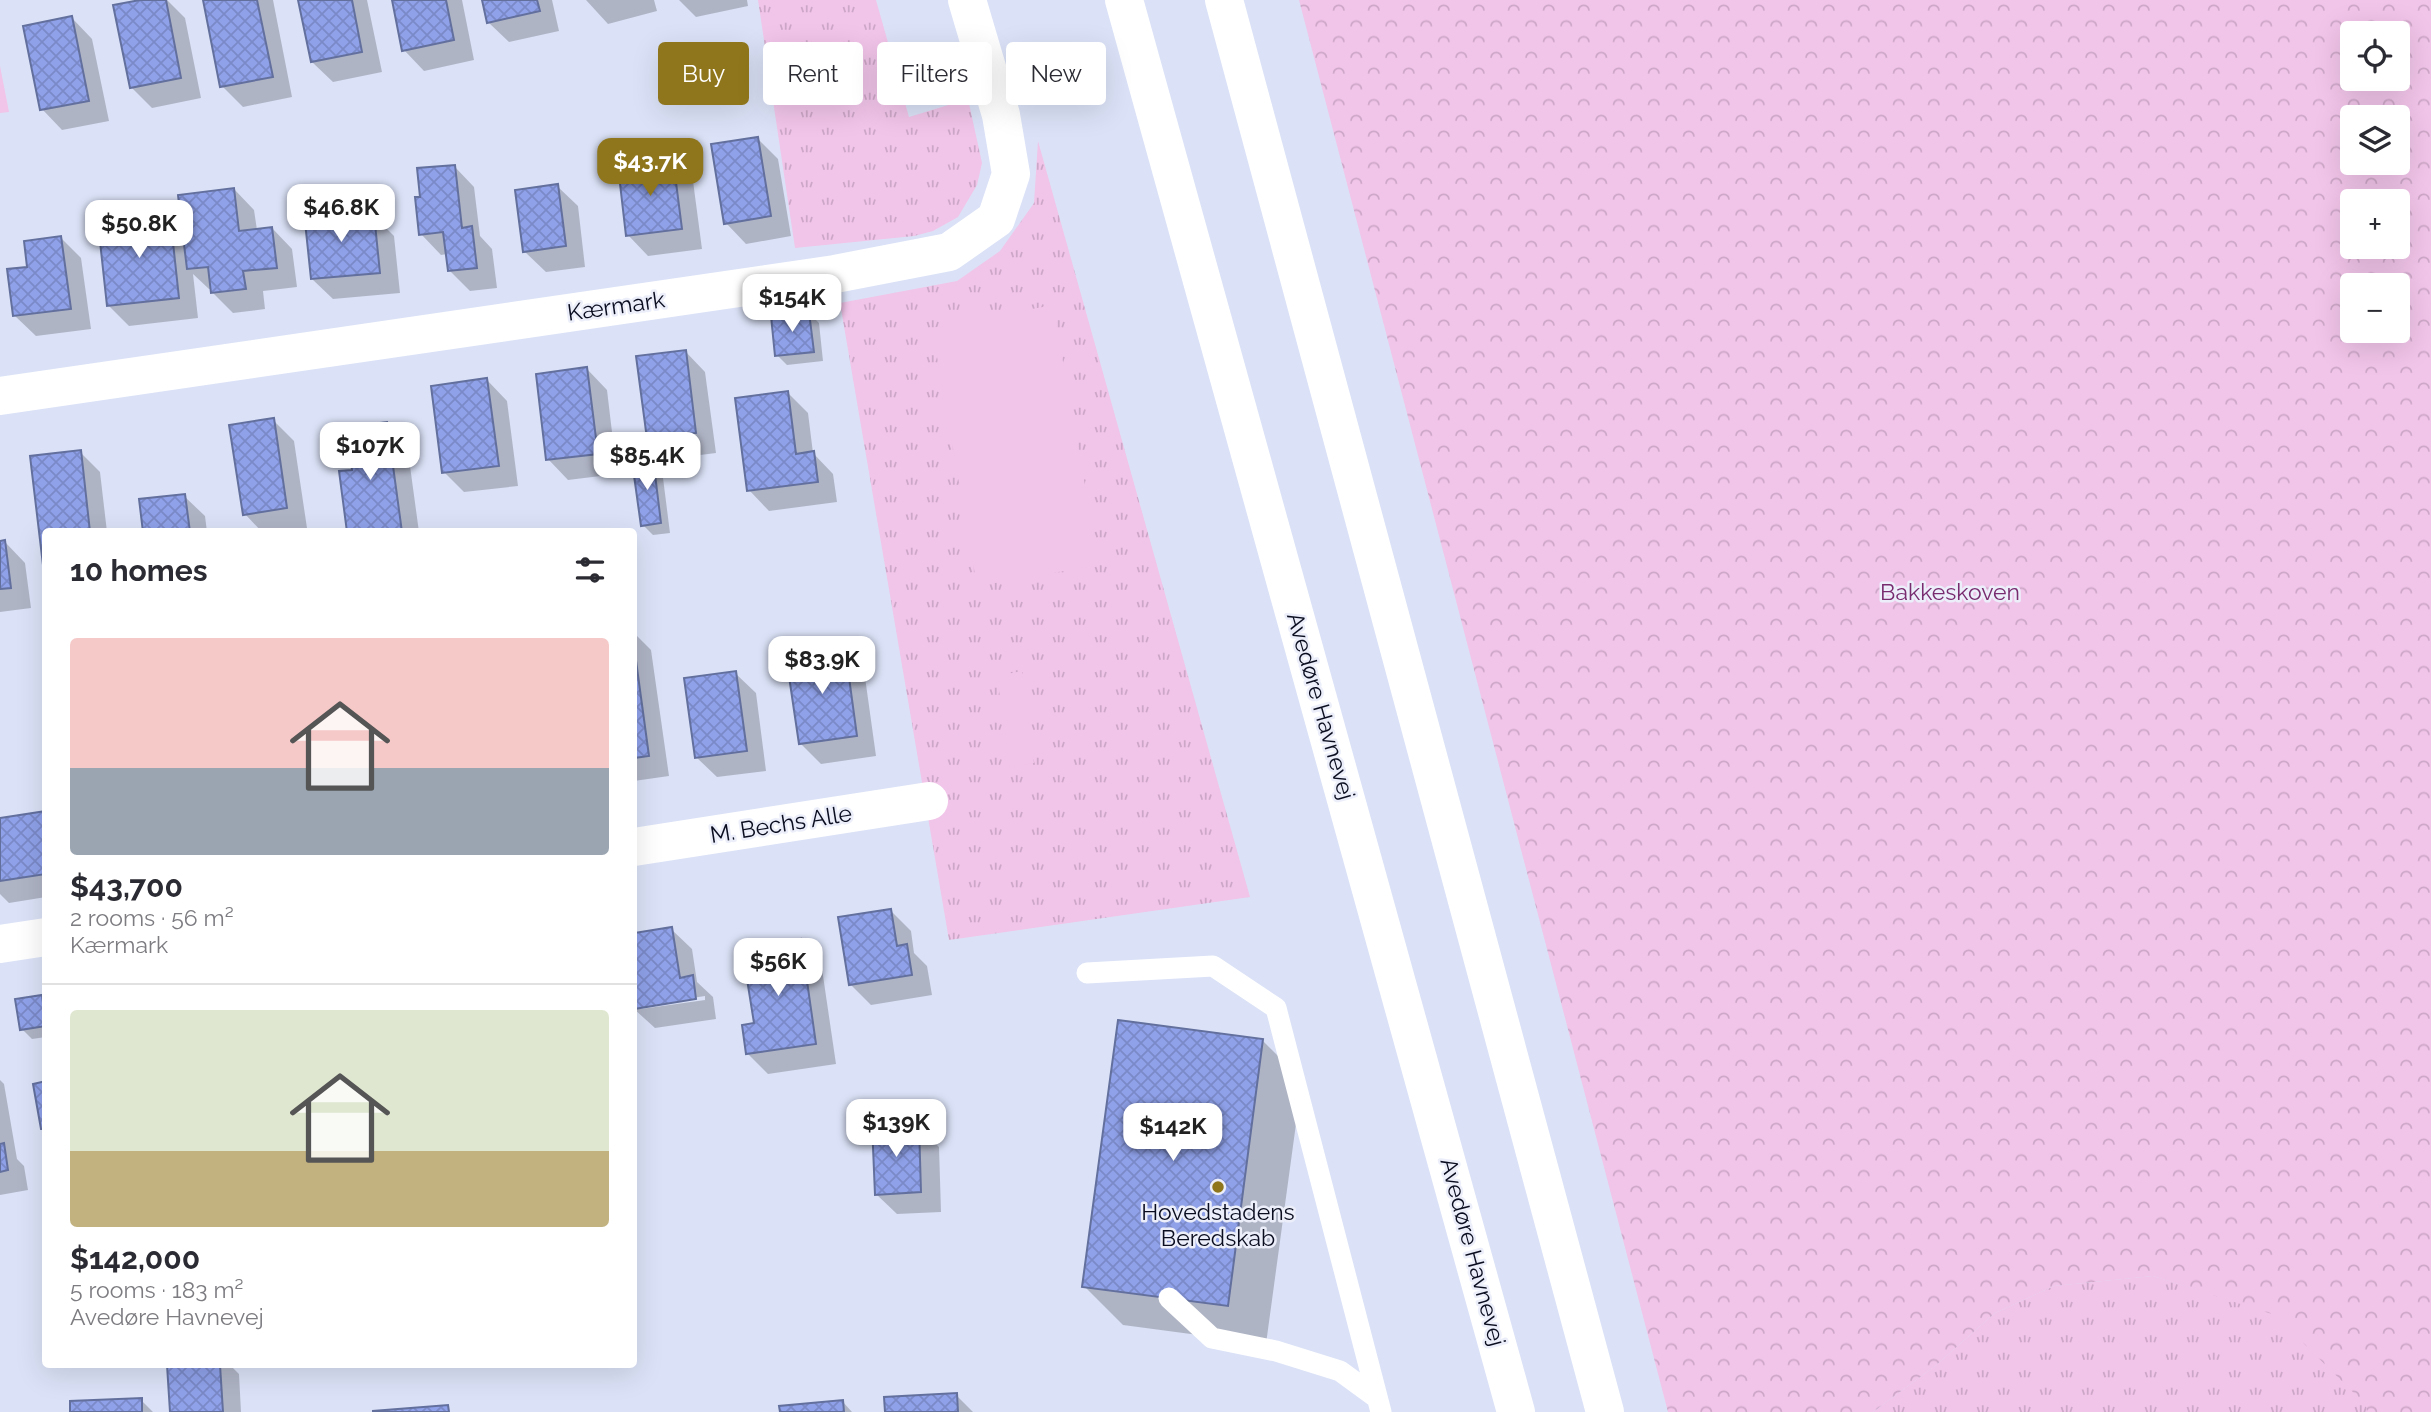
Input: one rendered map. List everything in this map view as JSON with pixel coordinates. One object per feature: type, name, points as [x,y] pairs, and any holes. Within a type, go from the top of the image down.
[{"type":"street","name":"Kærmark","points":[[0,396],[835,274],[950,252],[996,219],[1011,174],[1001,116],[967,0]]},
{"type":"street","name":"Avedøre Havnevej","points":[[1124,0],[1516,1412]]},
{"type":"street","points":[[1224,0],[1605,1412]]},
{"type":"street","name":"M. Bechs Alle","points":[[637,847],[929,801]]},
{"type":"street","points":[[0,944],[42,938]]},
{"type":"lane","points":[[1087,973],[1213,966],[1276,1008],[1379,1405]]},
{"type":"lane","points":[[1169,1298],[1212,1338],[1276,1351],[1340,1371],[1379,1405]]},
{"type":"green space","points":[[758,0],[876,0],[888,42],[877,42],[877,105],[906,105],[909,117],[948,105],[969,105],[982,163],[977,185],[958,217],[933,231],[914,236],[795,248],[774,105],[863,105],[863,42],[764,42]]},
{"type":"green space","name":"Bakkeskoven","points":[[1299,0],[2431,0],[2431,1412],[2367,1412],[2366,1405],[2275,1315],[2153,1276],[2054,1286],[1995,1313],[1935,1366],[1873,1412],[1668,1412]]},
{"type":"green space","points":[[0,66],[9,112],[0,113]]},
{"type":"green space","points":[[1038,141],[1250,897],[949,940],[840,303],[957,281],[1000,251],[1034,203]]},
{"type":"green space","points":[[1053,305],[1099,565],[977,586],[932,328]]},
{"type":"green space","points":[[1022,671],[1034,763],[1010,767],[997,676]]},
{"type":"green space","points":[[2153,1276],[2275,1314],[2367,1405],[2367,1412],[1873,1412],[1935,1366],[1995,1313],[2054,1286]]},
{"type":"building","points":[[140,0],[166,0],[181,78],[130,88],[113,5]]},
{"type":"building","points":[[203,0],[257,0],[273,77],[220,87]]},
{"type":"building","points":[[298,0],[352,0],[362,52],[311,62]]},
{"type":"building","points":[[392,0],[446,0],[454,40],[402,51]]},
{"type":"building","points":[[482,0],[537,0],[540,11],[487,23]]},
{"type":"building","points":[[72,16],[89,101],[40,110],[23,26]]},
{"type":"building","points":[[758,137],[771,216],[724,224],[711,144]]},
{"type":"building","points":[[673,159],[682,229],[626,236],[618,166]]},
{"type":"building","points":[[455,165],[462,228],[472,226],[477,268],[448,271],[443,232],[419,235],[415,197],[420,197],[417,168]]},
{"type":"building","points":[[558,184],[566,246],[523,252],[515,190]]},
{"type":"building","points":[[234,188],[239,231],[272,227],[277,268],[243,271],[246,289],[211,293],[208,267],[187,269],[178,195]]},
{"type":"building","points":[[345,207],[346,217],[374,214],[380,273],[311,279],[304,212]]},
{"type":"building","points":[[170,215],[179,298],[107,306],[98,223]]},
{"type":"building","points":[[61,236],[71,309],[13,316],[7,269],[27,267],[24,241]]},
{"type":"building","points":[[809,312],[814,352],[775,356],[771,316]]},
{"type":"building","points":[[686,350],[696,433],[647,439],[636,356]]},
{"type":"building","points":[[587,367],[598,454],[546,460],[536,374]]},
{"type":"building","points":[[487,378],[499,466],[442,473],[431,386]]},
{"type":"building","points":[[788,391],[796,454],[814,451],[818,482],[747,491],[735,398]]},
{"type":"building","points":[[274,418],[287,508],[243,515],[229,425]]},
{"type":"building","points":[[387,422],[401,528],[346,528],[339,471],[352,470],[346,427]]},
{"type":"building","points":[[81,450],[90,528],[42,528],[42,557],[30,456]]},
{"type":"building","points":[[653,458],[661,523],[641,526],[632,461]]},
{"type":"building","points":[[185,494],[189,528],[143,528],[139,499]]},
{"type":"building","points":[[5,540],[11,588],[0,589],[0,541]]},
{"type":"building","points":[[845,648],[857,736],[799,744],[786,656]]},
{"type":"building","points":[[637,668],[649,756],[637,758]]},
{"type":"building","points":[[736,671],[747,751],[695,758],[684,678]]},
{"type":"building","points":[[42,812],[42,875],[0,881],[0,818]]},
{"type":"building","points":[[891,909],[897,946],[907,944],[912,975],[849,985],[838,917]]},
{"type":"building","points":[[672,927],[680,978],[693,975],[696,999],[637,1009],[637,933]]},
{"type":"building","points":[[801,939],[816,1044],[746,1054],[742,1025],[754,1023],[742,948]]},
{"type":"building","points":[[42,995],[42,1027],[20,1030],[15,999]]},
{"type":"building","points":[[1118,1020],[1263,1039],[1228,1306],[1082,1287]]},
{"type":"building","points":[[42,1082],[42,1129],[41,1129],[33,1084]]},
{"type":"building","points":[[872,1123],[919,1125],[921,1192],[875,1195]]},
{"type":"building","points":[[4,1143],[8,1170],[0,1172],[0,1144]]},
{"type":"building","points":[[167,1368],[220,1368],[223,1412],[170,1412]]},
{"type":"building","points":[[957,1393],[958,1412],[885,1412],[884,1397]]},
{"type":"building","points":[[142,1398],[142,1412],[70,1412],[70,1401]]},
{"type":"building","points":[[843,1400],[844,1412],[780,1412],[779,1406]]},
{"type":"building","points":[[448,1405],[449,1412],[373,1412],[373,1411]]},
{"type":"place","name":"Hovedstadens Beredskab","points":[[1218,1187]]}]
